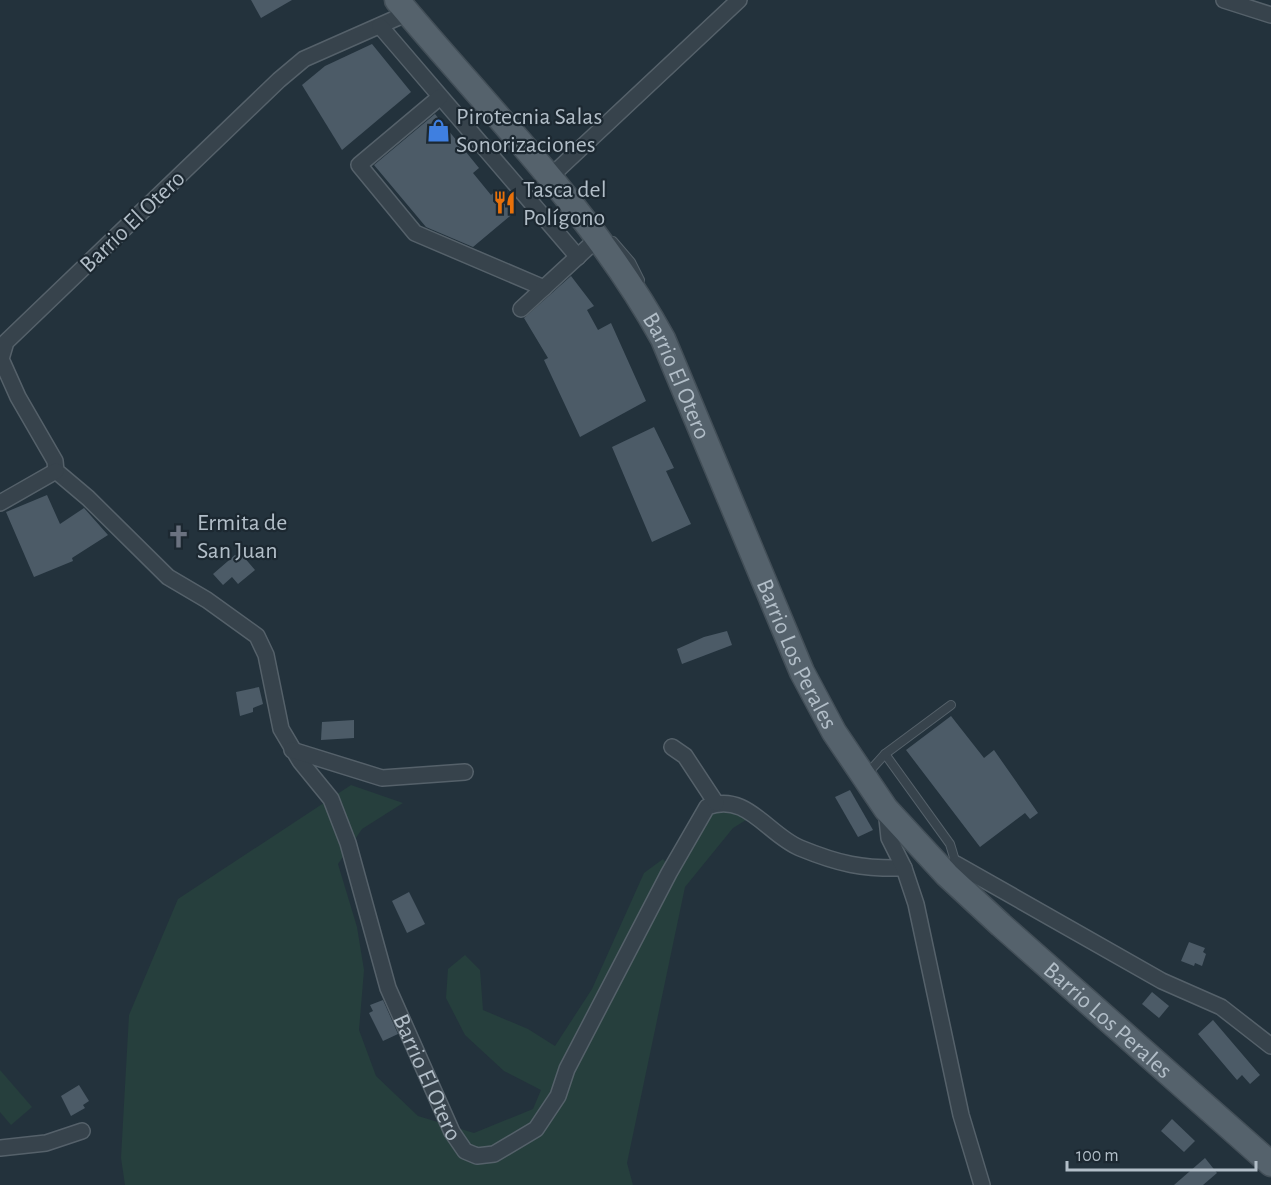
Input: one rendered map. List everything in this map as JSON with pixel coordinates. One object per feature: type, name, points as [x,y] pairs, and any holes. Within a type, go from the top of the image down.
[{"type":"main road","name":"Barrio El Otero","points":[[402,7],[576,210],[601,232],[668,350],[739,521]]},
{"type":"main road","name":"Barrio Los Perales","points":[[739,521],[802,672],[834,732],[886,809],[1271,1164]]},
{"type":"street","points":[[550,177],[739,0]]},
{"type":"street","points":[[1224,0],[1271,15]]},
{"type":"street","name":"Barrio El Otero","points":[[402,7],[380,26],[304,59],[279,80],[6,342],[1,359],[18,397],[55,461],[56,471],[88,498],[168,577],[207,600],[257,636],[266,654],[281,729],[292,750],[331,799],[348,843],[388,988],[452,1132],[465,1151],[477,1156],[494,1154],[536,1129],[558,1096],[567,1069],[700,816],[707,807],[716,803]]},
{"type":"street","points":[[380,26],[578,257]]},
{"type":"street","points":[[440,97],[359,165],[415,233],[544,288]]},
{"type":"street","points":[[521,309],[578,257],[601,232]]},
{"type":"street","points":[[0,503],[56,471]]},
{"type":"street","points":[[672,747],[686,756],[716,803],[724,802],[760,819],[796,847],[827,859],[867,869],[904,868]]},
{"type":"street","points":[[292,750],[382,778],[465,772]]},
{"type":"street","name":"Barrio Los Perales","points":[[886,809],[889,837],[904,868],[916,904],[961,1115],[982,1185]]},
{"type":"street","name":"Barrio Los Perales","points":[[952,870],[1162,981],[1221,1007],[1271,1046]]},
{"type":"street","points":[[0,1148],[46,1143],[82,1131]]},
{"type":"lane","points":[[863,777],[872,772],[885,754],[951,705]]},
{"type":"lane","points":[[885,754],[950,844],[952,870]]},
{"type":"green space","points":[[351,785],[403,803],[362,829],[338,864],[357,927],[364,970],[359,1030],[376,1076],[418,1116],[474,1133],[533,1109],[541,1090],[504,1071],[465,1035],[446,998],[448,969],[465,955],[480,970],[483,1010],[528,1029],[555,1046],[592,989],[644,873],[663,859],[673,871],[705,817],[721,808],[751,817],[733,828],[685,887],[627,1163],[633,1185],[125,1185],[121,1158],[129,1015],[178,899]]},
{"type":"green space","points":[[0,1070],[32,1107],[11,1125],[0,1112]]},
{"type":"building","points":[[251,0],[292,0],[261,18]]},
{"type":"building","points":[[372,44],[411,92],[342,150],[302,85],[325,66]]},
{"type":"building","points":[[435,114],[479,168],[473,173],[491,195],[498,189],[516,211],[473,247],[426,227],[374,165]]},
{"type":"building","points":[[571,276],[594,306],[587,310],[598,330],[611,323],[646,401],[580,437],[544,360],[548,358],[524,318]]},
{"type":"building","points":[[654,427],[674,468],[666,471],[691,524],[652,542],[612,447]]},
{"type":"building","points":[[47,495],[60,524],[84,508],[108,535],[72,558],[73,561],[34,577],[6,512]]},
{"type":"building","points":[[235,555],[239,559],[243,556],[255,570],[238,584],[232,577],[223,585],[213,574]]},
{"type":"building","points":[[727,631],[732,645],[682,664],[677,649],[704,637]]},
{"type":"building","points":[[259,687],[263,704],[253,708],[253,712],[240,716],[236,692]]},
{"type":"building","points":[[951,716],[984,758],[994,750],[1038,813],[1030,819],[1025,813],[980,847],[906,750]]},
{"type":"building","points":[[354,720],[354,738],[321,740],[322,722]]},
{"type":"building","points":[[850,790],[873,830],[858,837],[835,797]]},
{"type":"building","points":[[409,892],[425,924],[407,933],[392,901]]},
{"type":"building","points":[[1189,942],[1205,948],[1203,952],[1206,954],[1202,966],[1195,963],[1194,966],[1181,961]]},
{"type":"building","points":[[1152,992],[1169,1006],[1159,1018],[1142,1004]]},
{"type":"building","points":[[383,1000],[398,1034],[383,1041],[369,1013],[373,1011],[370,1005]]},
{"type":"building","points":[[1213,1020],[1260,1075],[1250,1084],[1242,1075],[1237,1080],[1198,1034]]},
{"type":"building","points":[[79,1085],[89,1101],[83,1105],[85,1108],[71,1116],[61,1096]]},
{"type":"building","points":[[1172,1119],[1195,1141],[1184,1152],[1161,1131]]},
{"type":"building","points":[[1205,1158],[1217,1173],[1203,1185],[1174,1185]]},
{"type":"place","name":"Pirotecnia Salas Sonorizaciones","points":[[438,130]]},
{"type":"place","name":"Tasca del Polígono","points":[[505,203]]},
{"type":"place","name":"Ermita de San Juan","points":[[179,536]]}]
